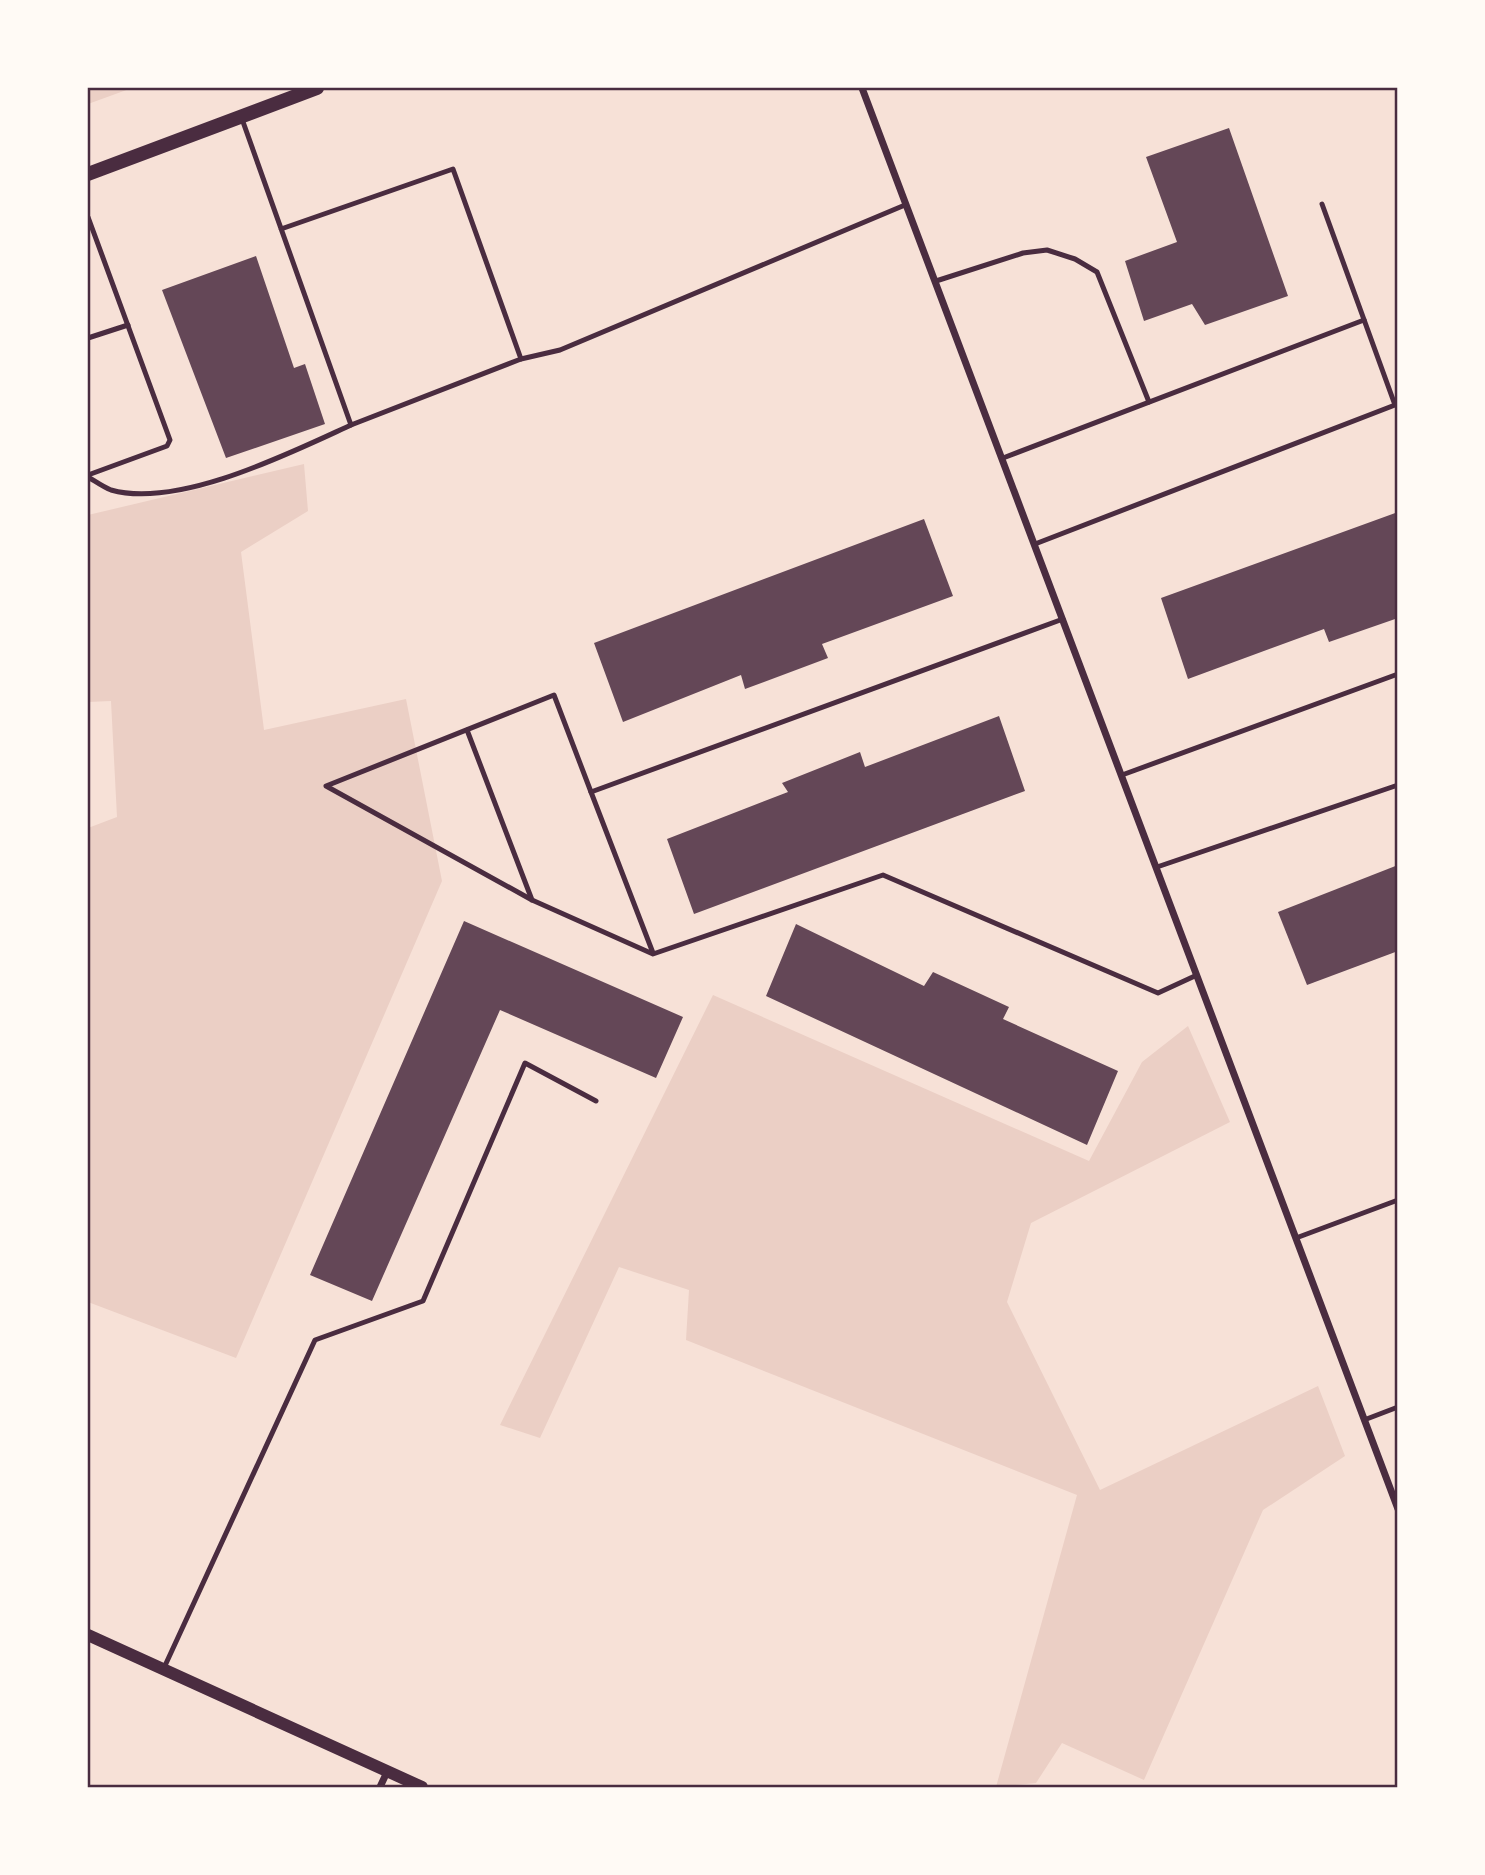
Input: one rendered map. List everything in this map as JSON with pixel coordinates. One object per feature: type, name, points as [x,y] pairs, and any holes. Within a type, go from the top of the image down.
[{"type":"main road","points":[[88,174],[317,88]]},
{"type":"street","points":[[862,88],[1398,1509]]},
{"type":"street","points":[[88,1635],[422,1787]]},
{"type":"street","points":[[380,1787],[387,1772]]},
{"type":"lane","points":[[241,116],[351,425]]},
{"type":"lane","points":[[281,229],[453,169],[521,359]]},
{"type":"lane","points":[[1035,544],[1395,405],[1322,204]]},
{"type":"lane","points":[[88,476],[110,489],[133,493],[168,492],[219,480],[521,359],[560,349],[905,205]]},
{"type":"lane","points":[[88,217],[170,440],[167,446],[88,476]]},
{"type":"lane","points":[[936,281],[1023,253],[1047,250],[1075,259],[1097,272],[1149,402]]},
{"type":"lane","points":[[1003,458],[1364,320]]},
{"type":"lane","points":[[88,338],[128,325]]},
{"type":"lane","points":[[592,792],[1063,618]]},
{"type":"lane","points":[[1122,775],[1398,674]]},
{"type":"lane","points":[[653,954],[554,695],[326,786],[532,900],[653,954],[883,875],[1158,993],[1197,975]]},
{"type":"lane","points":[[467,730],[532,900]]},
{"type":"lane","points":[[1157,867],[1398,785]]},
{"type":"lane","points":[[163,1670],[315,1340],[424,1301],[525,1063],[596,1101]]},
{"type":"lane","points":[[1296,1238],[1398,1200]]},
{"type":"lane","points":[[1364,1420],[1398,1407]]},
{"type":"shaded area","points":[[88,88],[132,88],[88,104]]},
{"type":"shaded area","points":[[304,464],[308,511],[241,552],[264,730],[406,699],[442,881],[236,1358],[88,1302],[88,828],[117,817],[111,701],[88,702],[88,515]]},
{"type":"shaded area","points":[[713,995],[1089,1161],[1142,1062],[1188,1026],[1230,1122],[1031,1223],[1007,1302],[1100,1490],[1318,1386],[1345,1456],[1263,1510],[1144,1780],[1062,1743],[1036,1783],[996,1787],[1077,1495],[686,1340],[689,1290],[619,1267],[540,1438],[500,1425]]},
{"type":"building","points":[[1229,128],[1288,296],[1205,325],[1192,304],[1144,321],[1125,261],[1177,242],[1146,157]]},
{"type":"building","points":[[256,256],[294,368],[305,364],[325,424],[226,458],[162,290]]},
{"type":"building","points":[[1398,512],[1398,618],[1329,642],[1324,629],[1188,679],[1161,598]]},
{"type":"building","points":[[924,519],[953,596],[822,644],[828,658],[745,689],[741,675],[623,722],[594,643]]},
{"type":"building","points":[[999,716],[1025,791],[694,914],[667,839],[788,792],[782,783],[860,752],[865,767]]},
{"type":"building","points":[[1398,865],[1398,951],[1307,985],[1278,912]]},
{"type":"building","points":[[464,921],[683,1017],[656,1078],[500,1010],[372,1301],[310,1275]]},
{"type":"building","points":[[796,924],[924,986],[933,972],[1009,1007],[1003,1019],[1118,1071],[1087,1145],[766,996]]}]
